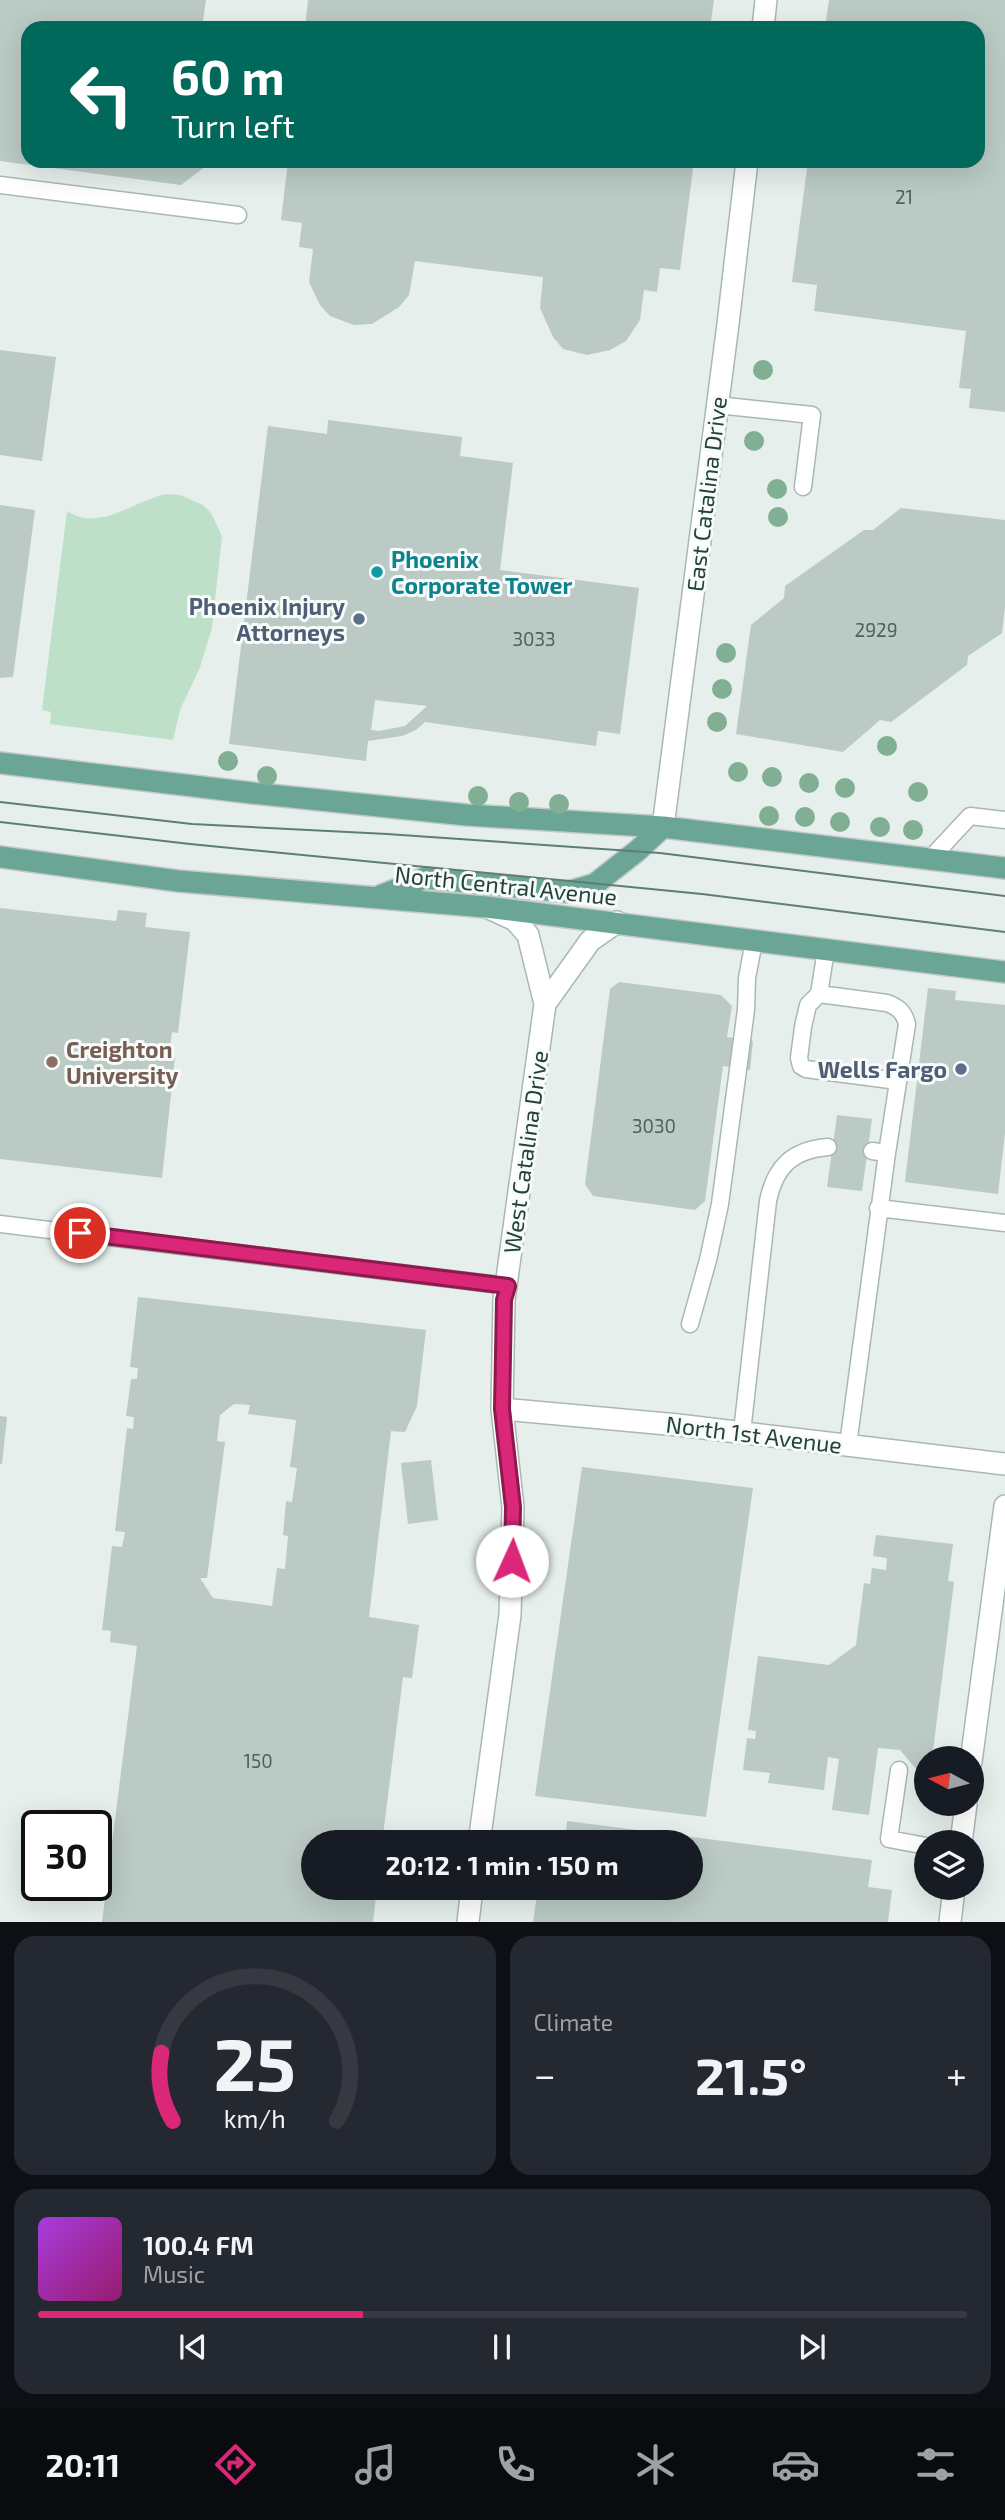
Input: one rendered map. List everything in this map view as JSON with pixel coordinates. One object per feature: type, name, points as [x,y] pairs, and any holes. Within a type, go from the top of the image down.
[{"type":"main road","points":[[0,763],[467,815],[663,827],[1005,868]]},
{"type":"main road","points":[[375,898],[425,878],[568,892],[595,884],[663,827]]},
{"type":"main road","name":"North Central Avenue","points":[[0,857],[133,876],[486,906],[1005,972]]},
{"type":"street","points":[[764,21],[766,0]]},
{"type":"street","name":"East Catalina Drive","points":[[663,827],[746,168]]},
{"type":"street","name":"West Catalina Drive","points":[[481,1830],[510,1615],[513,1507],[502,1409],[504,1300],[545,1004],[528,935],[515,920],[486,906]]},
{"type":"street","name":"West Catalina Drive","points":[[545,1004],[590,940],[617,922]]},
{"type":"street","name":"North 1st Avenue","points":[[502,1409],[742,1433],[1005,1464]]},
{"type":"street","points":[[973,1746],[1005,1506]]},
{"type":"street","points":[[468,1922],[471,1900]]},
{"type":"street","points":[[950,1922],[953,1900]]},
{"type":"lane","points":[[0,185],[238,215]]},
{"type":"lane","points":[[718,405],[812,415],[803,487]]},
{"type":"lane","points":[[930,859],[970,816],[1005,820]]},
{"type":"lane","points":[[690,1324],[720,1204],[747,1010],[747,978],[754,941]]},
{"type":"lane","points":[[826,950],[819,994],[808,1004],[803,1027],[799,1058],[801,1066],[806,1069],[898,1081]]},
{"type":"lane","points":[[819,994],[887,1003],[897,1007],[905,1015],[907,1024],[898,1081],[879,1152],[878,1208],[848,1445]]},
{"type":"lane","points":[[742,1433],[772,1182],[784,1163],[799,1154],[828,1147]]},
{"type":"lane","points":[[878,1208],[1005,1223]]},
{"type":"lane","points":[[0,1224],[508,1286]]},
{"type":"lane","points":[[899,1770],[889,1839],[914,1844]]},
{"type":"green space","points":[[167,494],[180,495],[203,505],[211,513],[222,536],[212,628],[200,667],[180,710],[173,740],[50,724],[51,712],[42,710],[67,511],[80,517],[105,517]]},
{"type":"building","points":[[0,0],[206,0],[203,21],[21,21],[21,164],[0,161]]},
{"type":"building","points":[[308,0],[714,0],[711,21],[306,21]]},
{"type":"building","points":[[829,0],[1005,0],[1005,412],[969,408],[971,389],[959,388],[966,331],[814,311],[817,285],[792,282],[807,168],[985,168],[985,21],[826,21]]},
{"type":"building","points":[[53,168],[203,168],[181,185]]},
{"type":"building","points":[[287,168],[693,168],[680,270],[660,268],[657,292],[644,290],[640,320],[626,341],[610,350],[587,355],[563,349],[553,337],[540,308],[543,277],[415,261],[409,295],[399,307],[372,324],[354,325],[330,316],[320,305],[309,282],[313,249],[299,247],[302,223],[281,220]]},
{"type":"building","points":[[0,350],[56,357],[42,461],[0,455]]},
{"type":"building","points":[[328,420],[462,437],[460,456],[513,463],[500,570],[639,588],[620,734],[598,731],[596,746],[425,722],[416,730],[402,736],[368,741],[366,761],[229,744],[268,426],[327,434]],"holes":[[[375,700],[427,706],[405,726],[371,730]]]},
{"type":"building","points":[[0,505],[35,510],[13,677],[0,678]]},
{"type":"building","points":[[901,508],[1005,520],[1005,607],[1002,633],[968,656],[967,665],[891,722],[880,720],[843,752],[736,734],[751,625],[784,598],[785,586],[864,530],[873,530]]},
{"type":"building","points":[[0,908],[116,921],[118,910],[147,913],[145,927],[190,932],[178,1033],[172,1032],[169,1056],[175,1057],[162,1178],[0,1159]]},
{"type":"building","points":[[619,982],[721,995],[732,1006],[727,1037],[753,1041],[750,1070],[723,1066],[705,1201],[695,1210],[593,1196],[585,1184],[610,989]]},
{"type":"building","name":"Wells Fargo","points":[[928,988],[956,991],[955,1000],[1005,1005],[1005,1133],[998,1194],[905,1182]]},
{"type":"building","points":[[837,1115],[872,1119],[862,1191],[827,1187]]},
{"type":"building","points":[[138,1297],[426,1330],[417,1406],[405,1432],[391,1431],[369,1617],[419,1625],[412,1678],[403,1677],[384,1830],[301,1830],[301,1900],[376,1900],[373,1922],[102,1922],[105,1901],[112,1901],[112,1843],[137,1646],[110,1642],[111,1631],[102,1630],[112,1546],[122,1547],[125,1532],[115,1531],[127,1428],[133,1429],[134,1417],[126,1416],[131,1379],[137,1379],[138,1368],[130,1367]],"holes":[[[234,1404],[250,1405],[248,1414],[296,1420],[290,1467],[297,1468],[292,1502],[286,1501],[283,1535],[288,1536],[285,1569],[277,1568],[272,1606],[213,1598],[200,1578],[207,1578],[225,1442],[217,1441],[220,1415]]]},
{"type":"building","points":[[0,1416],[7,1417],[2,1464],[0,1464]]},
{"type":"building","points":[[431,1460],[438,1520],[408,1524],[401,1463]]},
{"type":"building","points":[[582,1467],[753,1488],[706,1817],[535,1796]]},
{"type":"building","points":[[876,1535],[953,1544],[948,1581],[954,1582],[934,1746],[914,1746],[914,1767],[900,1750],[878,1748],[869,1815],[832,1810],[839,1759],[828,1757],[824,1790],[768,1783],[770,1773],[743,1770],[747,1738],[755,1739],[756,1731],[748,1730],[758,1656],[829,1665],[856,1645],[864,1583],[870,1584],[872,1568],[886,1570],[887,1558],[873,1556]]},
{"type":"building","points":[[567,1821],[637,1830],[566,1830]]},
{"type":"building","points":[[703,1838],[872,1860],[868,1887],[892,1890],[888,1922],[533,1922],[536,1900],[703,1900]]},
{"type":"tram line","points":[[0,802],[192,824],[660,853],[1005,896]]},
{"type":"tram line","points":[[0,822],[190,844],[702,894],[1005,932]]},
{"type":"place","name":"Phoenix Corporate Tower","points":[[377,572]]},
{"type":"place","name":"Phoenix Injury Attorneys","points":[[359,619]]},
{"type":"place","name":"Creighton University","points":[[52,1062]]},
{"type":"place","name":"Wells Fargo","points":[[961,1069]]},
{"type":"route","points":[[80,1233],[508,1286],[504,1300],[502,1409],[513,1507],[512,1561]]}]
